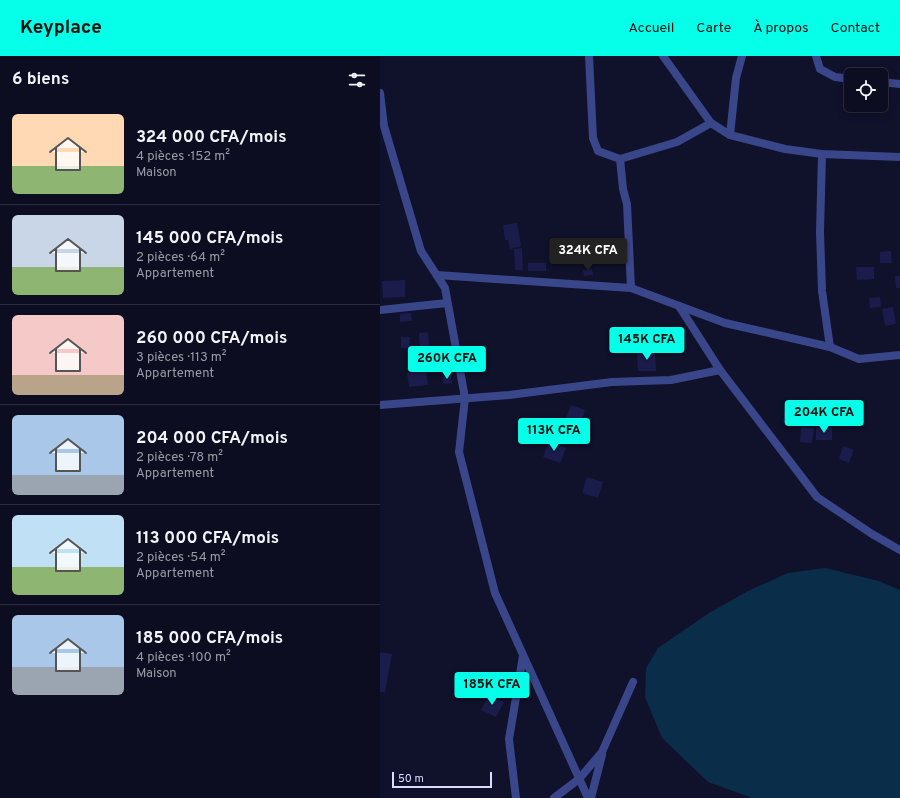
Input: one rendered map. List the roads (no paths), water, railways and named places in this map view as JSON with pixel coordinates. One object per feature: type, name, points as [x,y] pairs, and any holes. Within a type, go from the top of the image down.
[{"type":"street","points":[[589,56],[593,138],[598,151],[620,159],[677,142],[711,123]]},
{"type":"street","points":[[663,56],[711,123],[730,135],[785,150],[822,154],[900,157]]},
{"type":"street","points":[[730,135],[736,78],[742,56]]},
{"type":"street","points":[[816,56],[820,69],[835,77],[844,78]]},
{"type":"street","points":[[888,83],[900,84]]},
{"type":"street","points":[[380,93],[384,126],[421,251],[445,288],[465,398],[459,452],[495,593],[589,798]]},
{"type":"street","points":[[822,154],[820,232],[822,284],[830,347]]},
{"type":"street","points":[[620,159],[623,189],[627,204],[631,288]]},
{"type":"street","points":[[436,275],[631,288],[725,323],[830,347],[859,360],[900,355]]},
{"type":"street","points":[[380,310],[447,303]]},
{"type":"street","points":[[679,306],[720,370],[817,497],[872,534],[900,550]]},
{"type":"street","points":[[380,405],[509,395],[612,382],[671,380],[720,370]]},
{"type":"street","points":[[516,798],[510,739],[523,656]]},
{"type":"street","points":[[589,798],[602,752],[633,682]]},
{"type":"street","points":[[554,798],[579,779],[602,752]]},
{"type":"water","points":[[825,568],[879,581],[900,590],[900,798],[752,798],[708,782],[662,738],[645,697],[646,668],[658,648],[709,613],[748,591],[788,573]]}]
